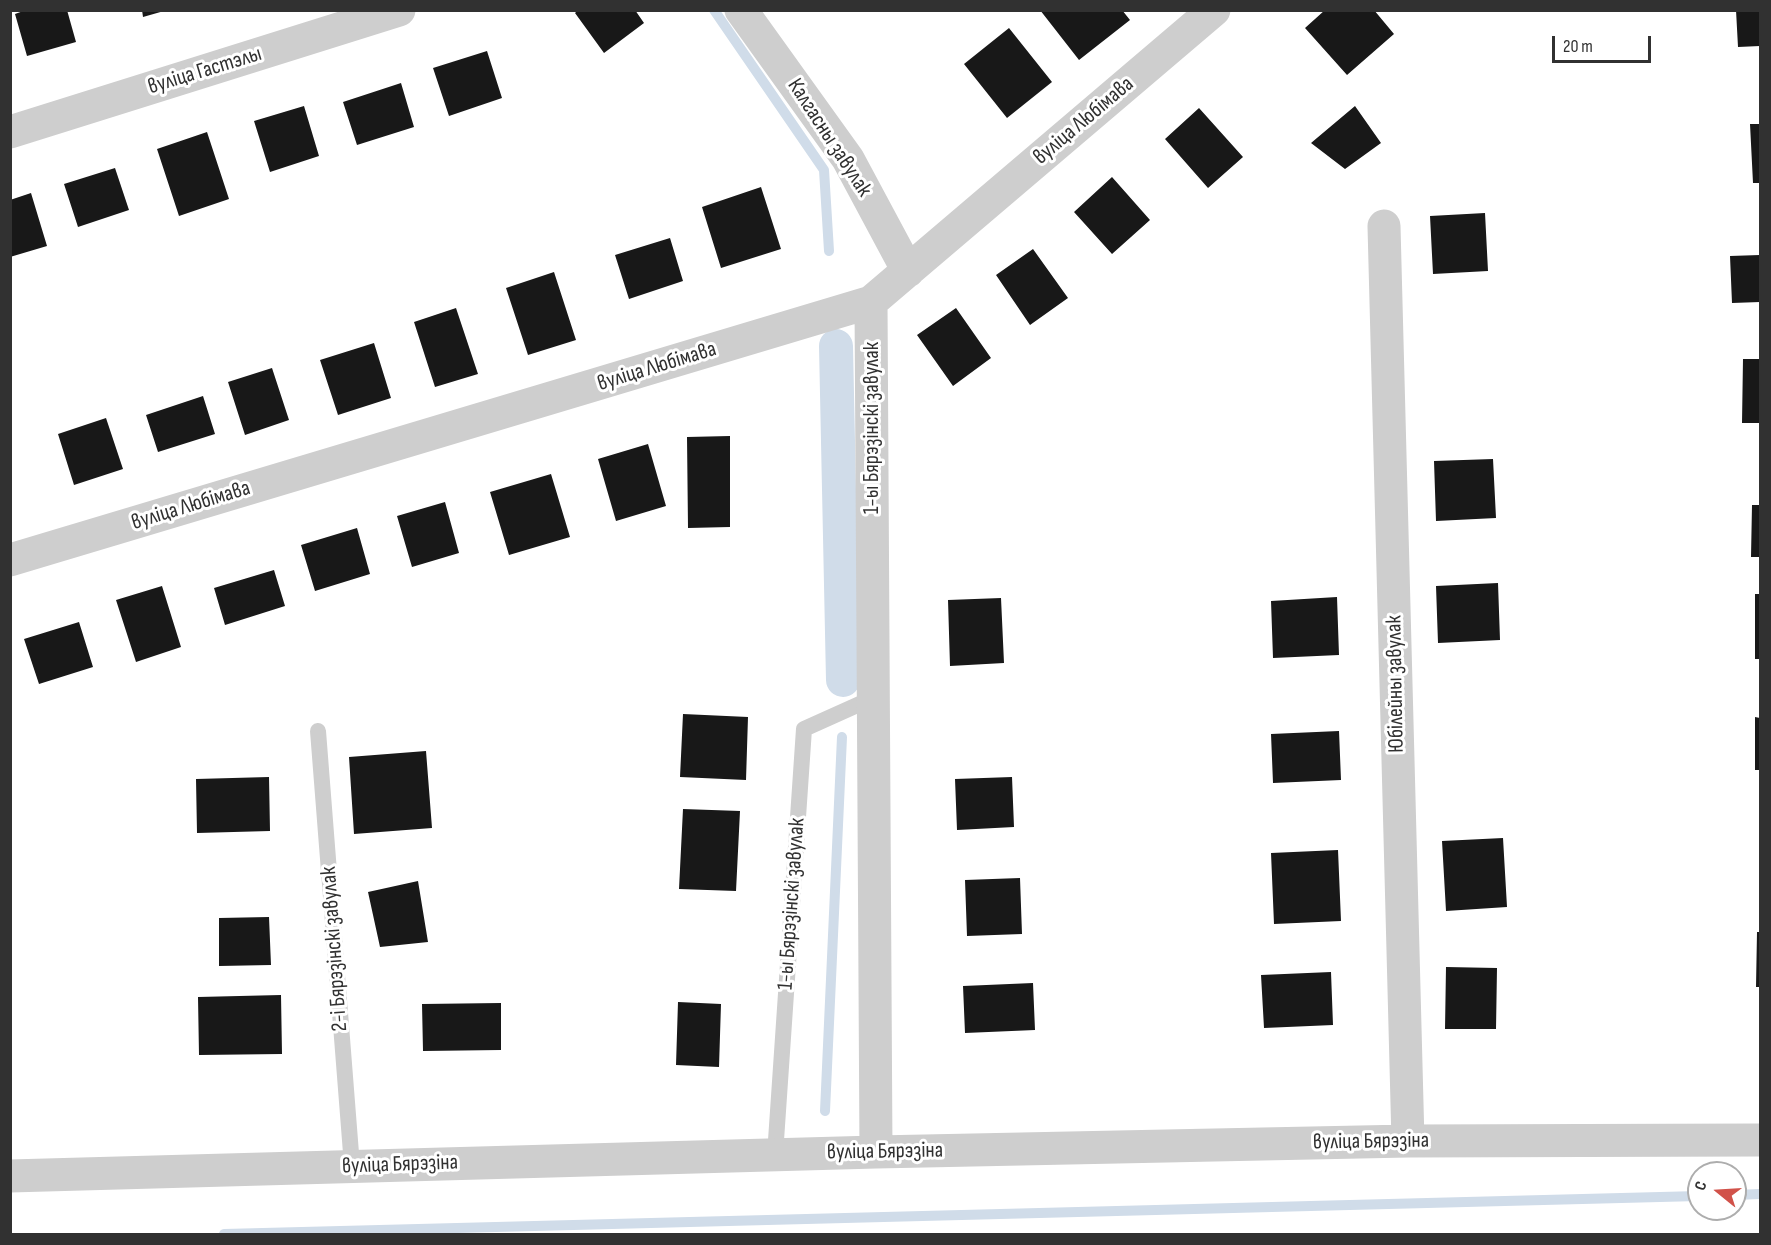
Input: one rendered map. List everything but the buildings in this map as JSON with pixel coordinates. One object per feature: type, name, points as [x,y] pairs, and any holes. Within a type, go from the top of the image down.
[{"type":"street","name":"вуліца Гастэлы","points":[[10,132],[399,10]]},
{"type":"street","name":"Калгасны завулак","points":[[741,10],[848,159],[908,271]]},
{"type":"street","name":"вуліца Любімава","points":[[10,560],[871,302],[1214,10]]},
{"type":"street","name":"Юбілейны завулак","points":[[1384,226],[1408,1141]]},
{"type":"street","name":"1-ы Бярэзінскі завулак","points":[[871,302],[876,1152]]},
{"type":"street","name":"вуліца Бярэзіна","points":[[10,1176],[876,1152],[1408,1141],[1761,1140]]},
{"type":"lane","name":"1-ы Бярэзінскі завулак","points":[[775,1155],[804,729],[873,698]]},
{"type":"lane","name":"2-і Бярэзінскі завулак","points":[[318,731],[352,1166]]},
{"type":"waterway","points":[[714,10],[824,170],[829,251]]},
{"type":"waterway","points":[[836,346],[843,680]]},
{"type":"waterway","points":[[825,1111],[842,737]]},
{"type":"waterway","points":[[1747,1195],[1760,1194]]},
{"type":"waterway","points":[[224,1234],[1687,1196]]}]
